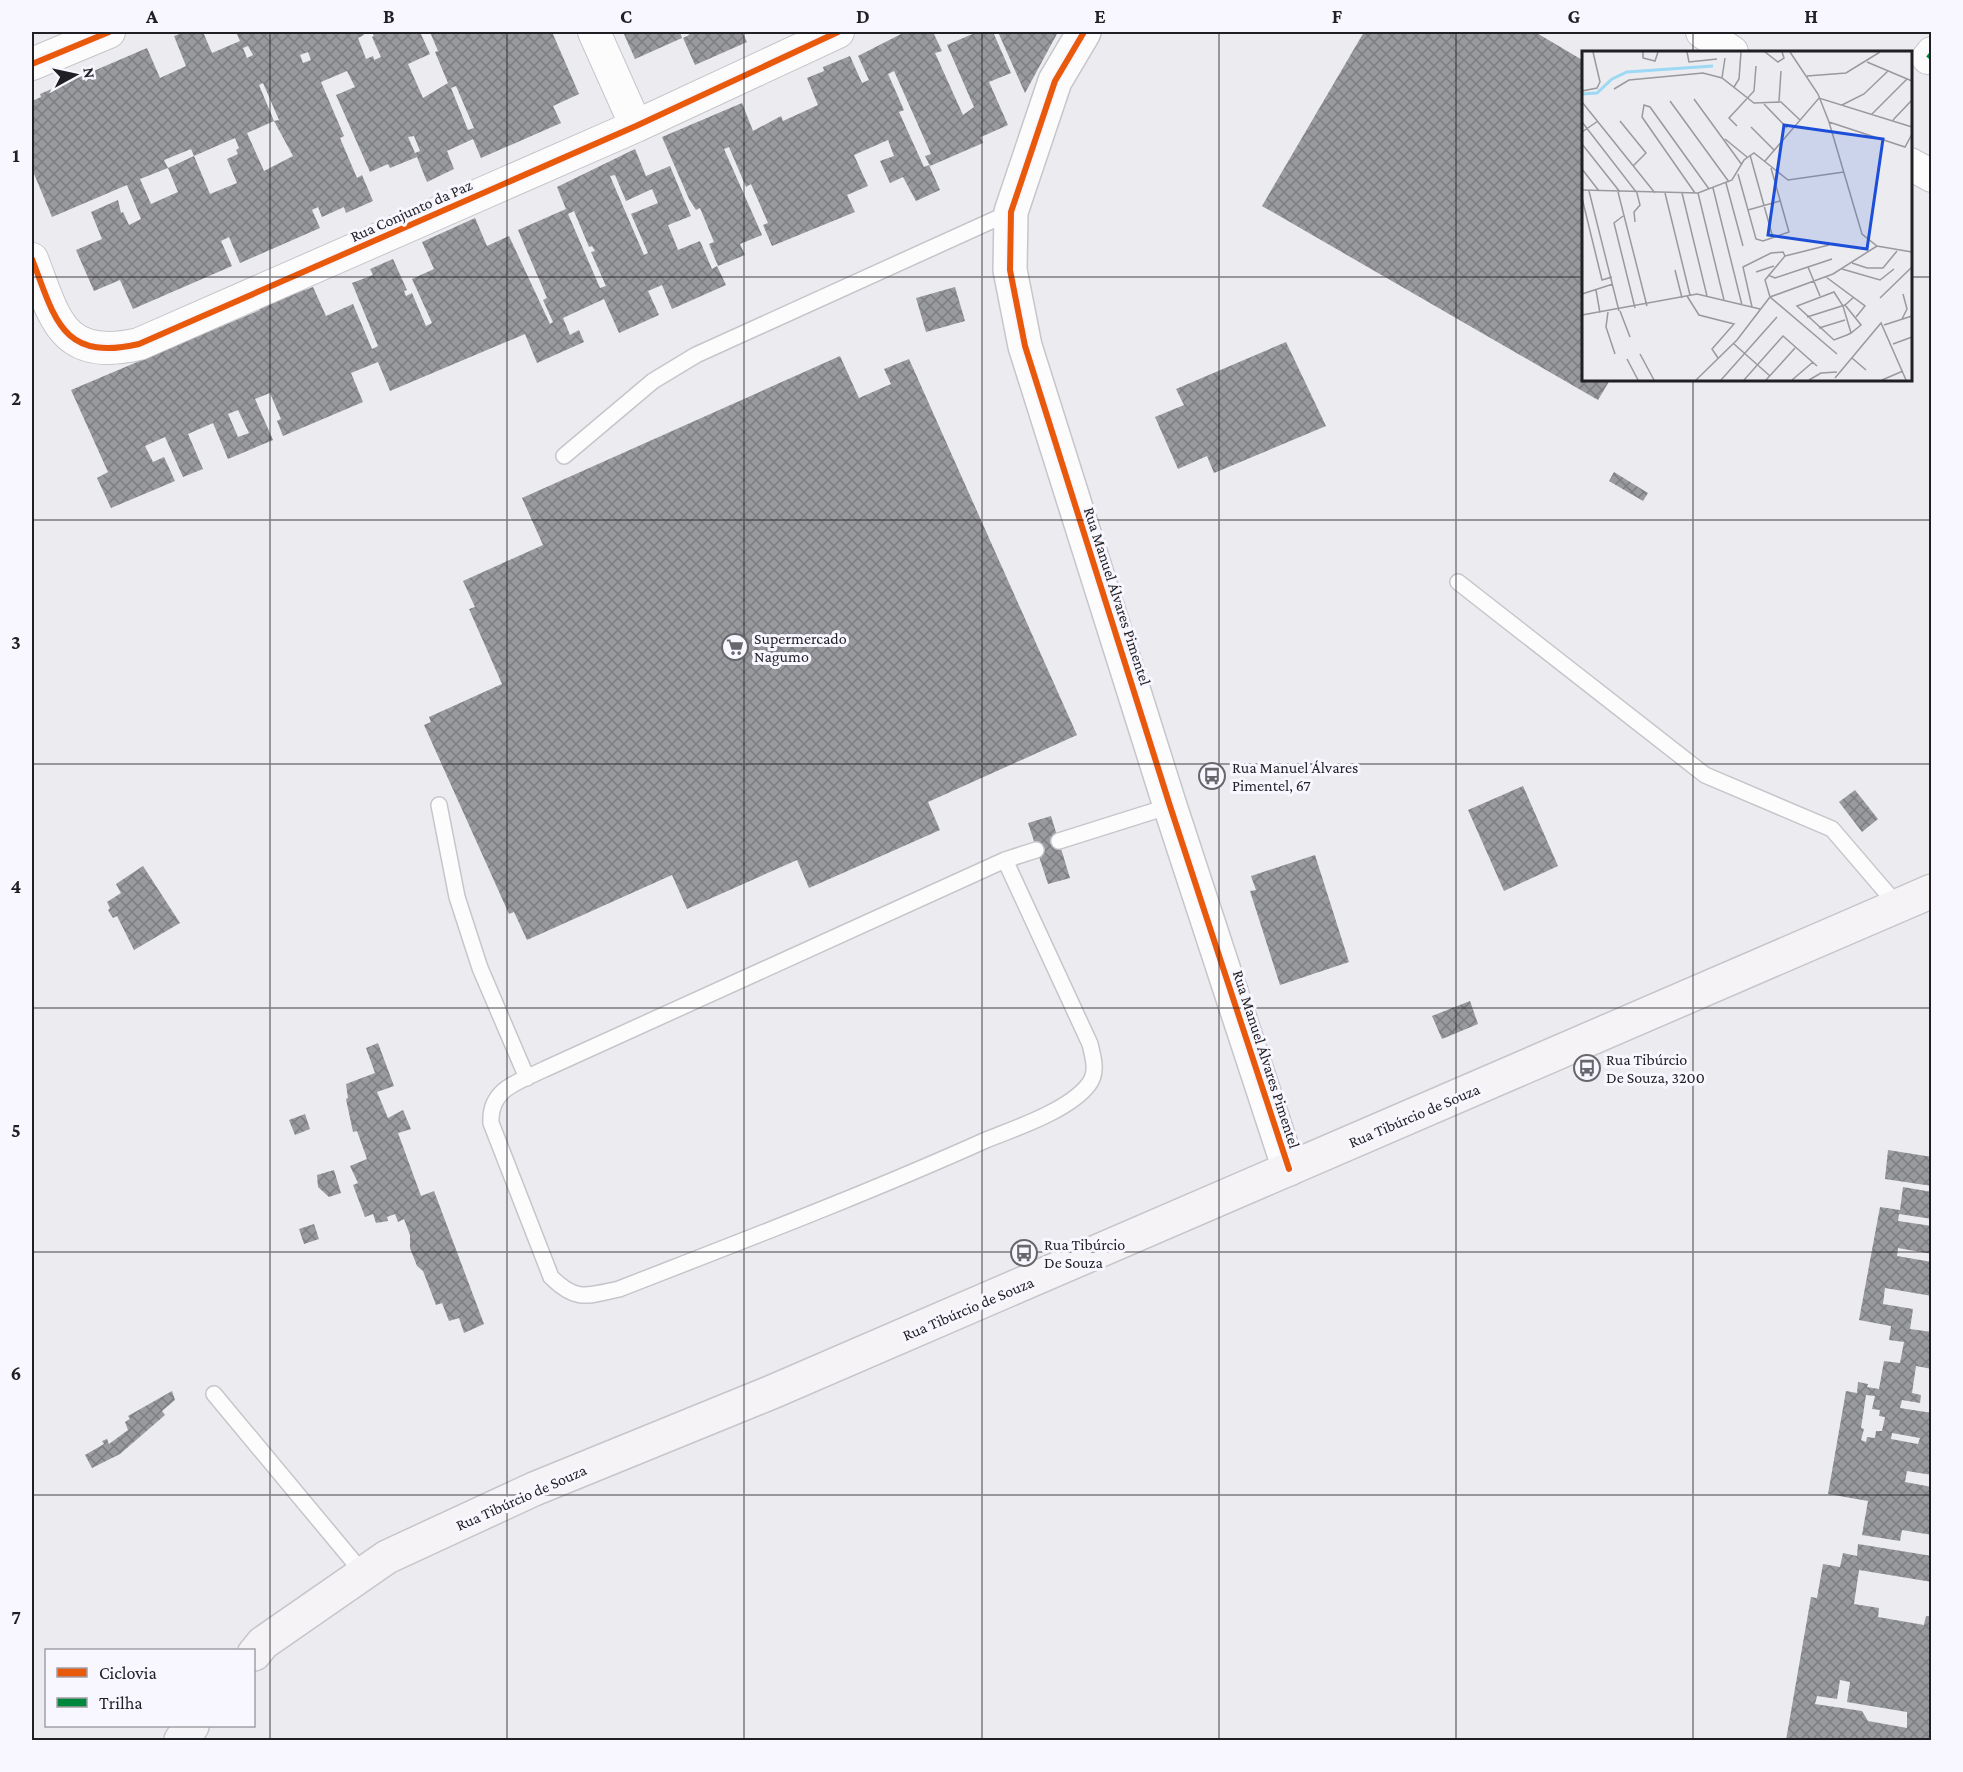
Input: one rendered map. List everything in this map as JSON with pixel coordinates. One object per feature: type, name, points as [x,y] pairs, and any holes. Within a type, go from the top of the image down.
[{"type":"main road","name":"Rua Tibúrcio de Souza","points":[[255,1653],[262,1643],[387,1557],[534,1489],[772,1392],[1932,891]]},
{"type":"main road","points":[[181,1740],[191,1727]]},
{"type":"street","points":[[32,64],[109,32]]},
{"type":"street","points":[[594,32],[636,126]]},
{"type":"street","name":"Rua Conjunto da Paz","points":[[32,259],[58,327],[94,348],[115,350],[139,344],[636,126],[838,32]]},
{"type":"street","name":"Rua Manuel Álvares Pimentel","points":[[1084,32],[1055,81],[1011,212],[1010,270],[1025,346],[1170,806],[1289,1169]]},
{"type":"street","points":[[1702,32],[1730,51]]},
{"type":"street","points":[[1912,165],[1932,176]]},
{"type":"lane","points":[[564,456],[653,381],[696,355],[1011,212]]},
{"type":"lane","points":[[1458,582],[1705,775],[1832,829],[1898,906]]},
{"type":"lane","points":[[439,805],[457,897],[470,938],[480,968],[527,1078]]},
{"type":"lane","points":[[1059,842],[1170,806]]},
{"type":"lane","points":[[1005,860],[1090,1044],[1095,1066],[1090,1082],[1076,1097],[1031,1121],[790,1222],[620,1288],[589,1296],[567,1293],[551,1277],[490,1123],[490,1108],[496,1096],[527,1078],[1005,860],[1036,850]]},
{"type":"lane","points":[[214,1394],[363,1574]]},
{"type":"building","points":[[185,32],[203,32],[212,53],[240,41],[236,32],[363,32],[364,35],[358,38],[366,59],[373,56],[374,60],[381,57],[372,32],[420,32],[430,54],[408,64],[423,98],[448,83],[435,52],[438,51],[430,32],[552,32],[579,94],[553,106],[561,123],[481,158],[473,139],[447,151],[454,169],[427,182],[417,157],[390,168],[388,164],[370,172],[336,95],[355,87],[347,71],[321,82],[344,136],[340,138],[357,178],[362,175],[373,201],[346,213],[344,207],[322,217],[318,207],[312,210],[320,228],[240,263],[229,237],[221,241],[232,266],[133,309],[120,280],[94,291],[76,250],[102,239],[91,212],[118,200],[121,213],[123,212],[129,225],[141,219],[127,185],[52,217],[32,169],[32,101],[41,97],[40,94],[147,48],[160,78],[186,66],[174,36]],"holes":[[[248,46],[253,55],[247,58],[243,48]],[[308,52],[311,60],[303,63],[300,55]],[[263,83],[279,120],[274,121],[259,85]],[[456,86],[474,128],[468,130],[451,88]],[[274,121],[293,156],[264,171],[247,133]],[[414,136],[420,151],[415,153],[408,137]],[[235,138],[239,148],[236,150],[238,154],[227,159],[237,183],[210,194],[194,156]],[[191,149],[194,156],[168,168],[164,160]],[[168,168],[178,192],[151,204],[140,179]]]},
{"type":"building","points":[[623,32],[680,32],[682,38],[635,59]]},
{"type":"building","points":[[688,32],[742,32],[747,42],[695,65],[683,38],[689,35]]},
{"type":"building","points":[[905,32],[933,32],[942,51],[935,53],[963,115],[974,107],[947,45],[977,32],[993,32],[1011,73],[989,82],[1008,125],[981,137],[983,143],[930,166],[925,156],[931,154],[894,71],[888,74],[904,110],[899,112],[924,167],[929,165],[940,190],[916,201],[903,177],[890,183],[880,161],[894,156],[888,140],[854,155],[868,186],[847,195],[855,212],[772,246],[763,225],[768,223],[751,184],[746,187],[729,147],[724,149],[762,235],[740,244],[745,255],[718,266],[709,244],[714,242],[700,208],[696,210],[689,199],[662,137],[742,103],[753,131],[781,116],[783,121],[818,105],[807,78],[824,71],[823,67],[850,56],[862,83],[869,80],[858,56]]},
{"type":"building","points":[[998,32],[1058,32],[1025,93]]},
{"type":"building","points":[[1364,32],[1535,32],[1582,60],[1582,381],[1609,381],[1598,400],[1262,206]]},
{"type":"building","points":[[635,149],[646,176],[670,166],[691,216],[668,225],[678,250],[700,241],[712,269],[717,266],[726,285],[672,309],[662,285],[648,291],[659,315],[619,333],[604,299],[563,318],[570,335],[579,330],[584,342],[537,363],[525,334],[390,391],[378,362],[351,373],[363,402],[283,436],[277,421],[281,419],[270,393],[255,399],[273,440],[228,459],[213,423],[188,434],[203,469],[183,477],[165,437],[145,446],[153,462],[164,457],[175,481],[111,508],[97,478],[108,472],[71,390],[260,310],[258,307],[313,287],[326,316],[353,304],[372,349],[378,346],[352,283],[373,275],[370,269],[393,259],[407,290],[404,291],[406,296],[412,293],[426,326],[432,323],[412,279],[434,269],[422,242],[475,218],[487,246],[509,236],[550,324],[553,322],[543,300],[547,298],[518,230],[566,209],[557,187]],"holes":[[[615,175],[626,201],[652,189],[658,203],[631,214],[648,253],[644,255],[610,176]],[[574,211],[589,247],[592,246],[595,251],[591,252],[606,286],[600,288],[568,214]],[[238,410],[249,433],[238,437],[228,414]]]},
{"type":"building","points":[[955,287],[965,321],[926,332],[916,298]]},
{"type":"building","points":[[1286,342],[1326,426],[1214,473],[1207,456],[1178,469],[1155,417],[1184,405],[1176,389]]},
{"type":"building","points":[[840,356],[859,398],[891,384],[884,369],[909,359],[1077,735],[928,802],[940,830],[809,888],[797,860],[687,909],[672,875],[527,940],[514,912],[509,914],[424,725],[431,722],[429,717],[502,684],[469,609],[475,607],[463,581],[543,545],[522,498]]},
{"type":"building","points":[[1614,472],[1648,493],[1643,501],[1609,481]]},
{"type":"building","points":[[1523,786],[1558,866],[1504,891],[1468,810]]},
{"type":"building","points":[[1855,790],[1878,819],[1862,832],[1839,802]]},
{"type":"building","points":[[1051,816],[1070,878],[1048,884],[1028,823]]},
{"type":"building","points":[[1315,855],[1349,962],[1280,985],[1250,891],[1256,890],[1251,876]]},
{"type":"building","points":[[143,866],[180,923],[134,950],[117,916],[113,918],[108,910],[110,908],[107,902],[121,893],[116,884]]},
{"type":"building","points":[[1470,1001],[1478,1024],[1442,1039],[1432,1016]]},
{"type":"building","points":[[378,1043],[394,1086],[377,1092],[388,1118],[403,1110],[411,1129],[398,1133],[421,1196],[434,1191],[484,1324],[464,1333],[459,1318],[449,1321],[442,1303],[436,1305],[423,1271],[417,1266],[410,1248],[410,1235],[404,1219],[398,1222],[395,1214],[387,1217],[388,1221],[376,1223],[373,1214],[365,1217],[353,1185],[358,1183],[350,1166],[367,1159],[357,1131],[353,1132],[346,1099],[348,1098],[346,1084],[375,1073],[366,1048]]},
{"type":"building","points":[[305,1114],[310,1129],[295,1135],[289,1120]]},
{"type":"building","points":[[1888,1150],[1932,1157],[1932,1186],[1885,1179]]},
{"type":"building","points":[[334,1170],[341,1193],[329,1197],[318,1187],[317,1175]]},
{"type":"building","points":[[1903,1187],[1932,1192],[1932,1219],[1899,1214],[1898,1221],[1932,1226],[1932,1254],[1898,1248],[1897,1256],[1932,1262],[1932,1296],[1885,1288],[1883,1304],[1913,1309],[1910,1329],[1932,1332],[1932,1369],[1916,1366],[1912,1393],[1921,1395],[1920,1403],[1902,1400],[1900,1408],[1932,1413],[1932,1475],[1907,1471],[1905,1482],[1932,1487],[1932,1535],[1902,1530],[1900,1541],[1862,1535],[1868,1501],[1828,1494],[1846,1391],[1857,1393],[1858,1382],[1868,1384],[1867,1387],[1879,1389],[1884,1361],[1900,1363],[1904,1342],[1889,1340],[1891,1326],[1859,1320],[1880,1207],[1900,1210]],"holes":[[[1866,1395],[1875,1396],[1872,1409],[1880,1410],[1879,1416],[1885,1417],[1882,1431],[1876,1431],[1875,1438],[1867,1437],[1866,1442],[1861,1440]],[[1892,1433],[1920,1438],[1918,1444],[1891,1439]]]},
{"type":"building","points":[[314,1224],[319,1239],[304,1244],[299,1229]]},
{"type":"building","points":[[172,1391],[175,1400],[162,1411],[165,1415],[120,1454],[92,1468],[85,1455],[104,1444],[102,1441],[107,1439],[109,1444],[128,1430],[125,1422],[130,1419],[128,1416]]},
{"type":"building","points":[[1858,1544],[1932,1556],[1932,1582],[1859,1570],[1854,1604],[1879,1608],[1878,1617],[1924,1625],[1926,1616],[1932,1617],[1932,1740],[1805,1738],[1805,1740],[1786,1740],[1811,1597],[1817,1598],[1823,1564],[1840,1567],[1843,1553],[1857,1556]],"holes":[[[1840,1680],[1850,1682],[1847,1702],[1907,1712],[1907,1728],[1868,1721],[1862,1711],[1815,1704],[1817,1696],[1837,1699]]]},
{"type":"marked path","points":[[1928,58],[1932,53]]},
{"type":"cycle path","points":[[32,64],[109,32]]},
{"type":"cycle path","points":[[32,259],[55,317],[77,341],[93,347],[113,348],[139,344],[636,126],[838,32]]},
{"type":"cycle path","points":[[1084,32],[1055,81],[1011,212],[1010,270],[1025,346],[1170,806],[1289,1169]]},
{"type":"place","name":"Supermercado Nagumo","points":[[735,647]]},
{"type":"place","name":"Rua Manuel Álvares Pimentel, 67","points":[[1212,776]]},
{"type":"place","name":"Rua Tibúrcio De Souza, 3200","points":[[1587,1068]]},
{"type":"place","name":"Rua Tibúrcio De Souza","points":[[1024,1253]]}]
